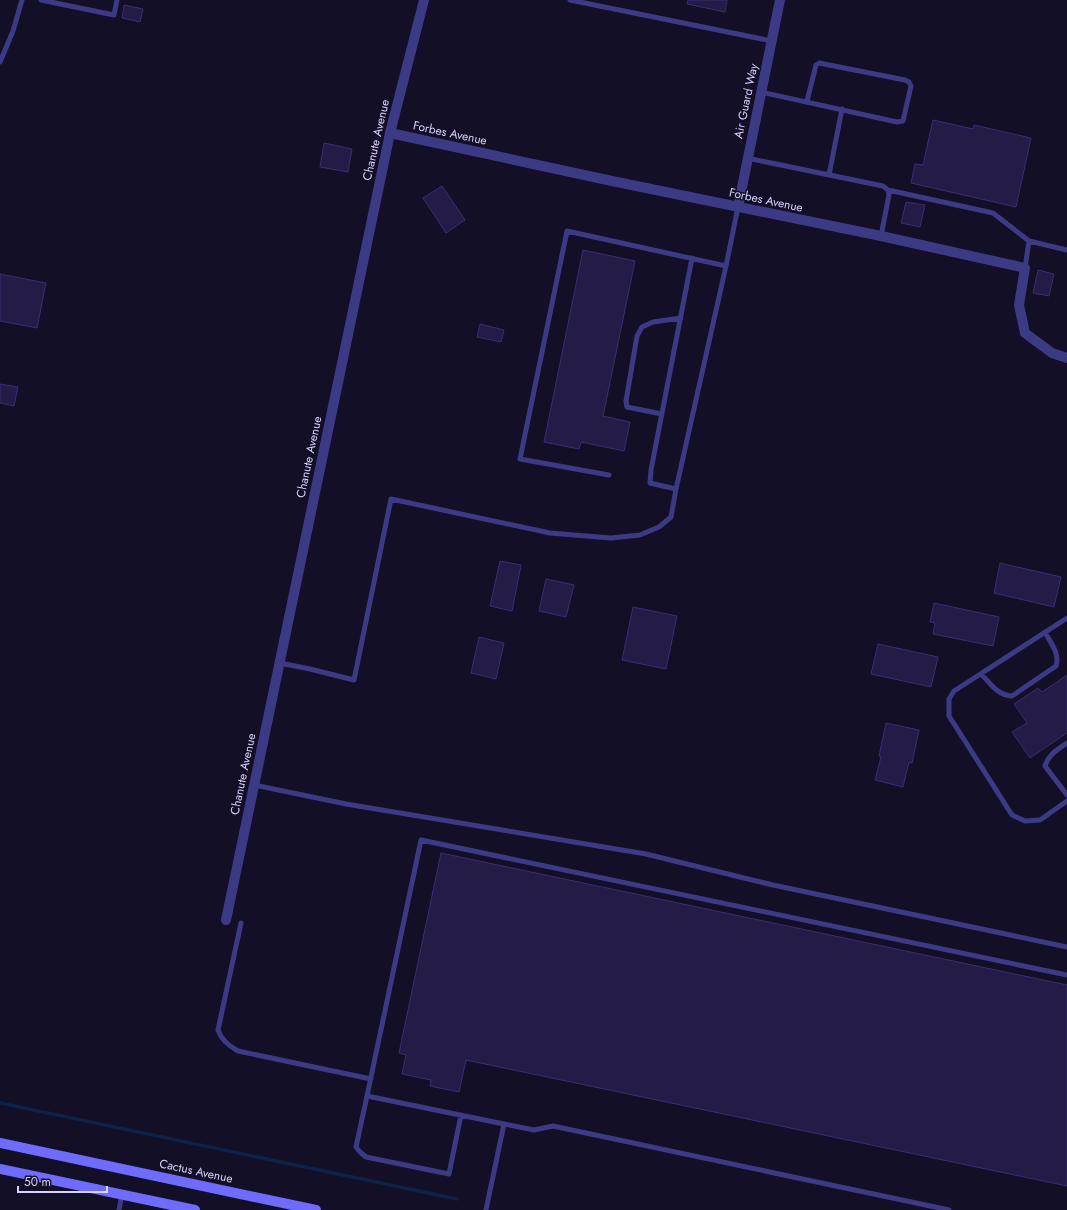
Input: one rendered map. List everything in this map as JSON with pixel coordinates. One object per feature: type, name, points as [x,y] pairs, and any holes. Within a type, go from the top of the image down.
[{"type":"main road","name":"Cactus Avenue","points":[[0,1143],[316,1210]]},
{"type":"main road","points":[[0,1169],[195,1210]]},
{"type":"street","name":"Chanute Avenue","points":[[226,920],[390,133],[424,0]]},
{"type":"street","name":"Air Guard Way","points":[[738,207],[780,0]]},
{"type":"street","name":"Forbes Avenue","points":[[390,133],[604,180],[881,236],[1025,268]]},
{"type":"street","points":[[1025,268],[1019,305],[1025,333],[1052,353],[1067,358]]},
{"type":"lane","points":[[0,62],[13,31],[22,0]]},
{"type":"lane","points":[[41,0],[114,15],[117,0]]},
{"type":"lane","points":[[570,0],[584,1],[772,42]]},
{"type":"lane","points":[[761,92],[897,122],[903,120],[911,86],[909,82],[905,80],[819,63],[816,66],[807,101]]},
{"type":"lane","points":[[829,175],[842,109]]},
{"type":"lane","points":[[747,158],[883,186],[888,190],[993,213],[1029,241],[1067,250]]},
{"type":"lane","points":[[881,236],[889,195],[888,190]]},
{"type":"lane","points":[[280,663],[354,680],[391,499],[550,533],[612,538],[640,534],[659,527],[671,518],[676,489],[738,207]]},
{"type":"lane","points":[[609,475],[520,459],[567,231],[726,266]]},
{"type":"lane","points":[[1025,268],[1029,241]]},
{"type":"lane","points":[[676,489],[650,483],[651,470],[692,258]]},
{"type":"lane","points":[[662,414],[627,407],[626,401],[637,336],[642,327],[654,322],[681,318]]},
{"type":"lane","points":[[1067,618],[954,691],[949,699],[949,716],[1012,815],[1025,821],[1040,820],[1067,801]]},
{"type":"lane","points":[[981,674],[998,692],[1004,695],[1012,696],[1056,666],[1058,654],[1045,632]]},
{"type":"lane","points":[[1067,743],[1052,753],[1045,766],[1067,795]]},
{"type":"lane","points":[[254,785],[346,804],[646,854],[773,885],[1067,947]]},
{"type":"lane","points":[[461,1115],[449,1174],[366,1157],[356,1147],[421,840],[1067,975]]},
{"type":"lane","points":[[241,924],[218,1030],[219,1035],[231,1047],[238,1051],[371,1079]]},
{"type":"lane","points":[[367,1096],[534,1130],[553,1126],[949,1210]]},
{"type":"lane","points":[[486,1210],[504,1124]]},
{"type":"lane","points":[[119,1210],[122,1194]]},
{"type":"building","points":[[688,0],[727,0],[725,12],[687,4]]},
{"type":"building","points":[[124,5],[143,9],[140,22],[122,18]]},
{"type":"building","points":[[933,120],[973,129],[974,125],[1031,138],[1016,207],[911,183],[915,164],[923,165]]},
{"type":"building","points":[[324,143],[352,149],[348,172],[320,167]]},
{"type":"building","points":[[442,186],[465,220],[446,233],[423,198]]},
{"type":"building","points":[[906,202],[925,205],[920,227],[901,223]]},
{"type":"building","points":[[583,250],[635,261],[603,416],[630,422],[624,451],[581,442],[579,449],[544,442]]},
{"type":"building","points":[[1038,270],[1054,274],[1049,296],[1033,293]]},
{"type":"building","points":[[0,274],[46,283],[37,328],[0,321]]},
{"type":"building","points":[[480,324],[504,330],[501,342],[477,337]]},
{"type":"building","points":[[0,384],[18,387],[14,406],[0,403]]},
{"type":"building","points":[[500,561],[521,565],[512,611],[490,606]]},
{"type":"building","points":[[1000,563],[1061,577],[1054,607],[994,593]]},
{"type":"building","points":[[546,579],[574,585],[566,617],[539,611]]},
{"type":"building","points":[[934,603],[999,617],[993,646],[933,634],[935,623],[930,622]]},
{"type":"building","points":[[633,607],[677,616],[666,669],[622,660]]},
{"type":"building","points":[[479,637],[504,643],[496,679],[471,673]]},
{"type":"building","points":[[878,644],[938,657],[931,687],[871,674]]},
{"type":"building","points":[[1067,675],[1067,733],[1030,758],[1012,732],[1027,723],[1014,704],[1038,688],[1042,692]]},
{"type":"building","points":[[886,723],[919,730],[912,763],[909,762],[903,787],[875,780],[881,757],[879,756]]},
{"type":"building","points":[[441,853],[1067,985],[1067,1186],[466,1060],[459,1092],[430,1086],[431,1080],[402,1074],[406,1055],[399,1053]]},
{"type":"waterway","points":[[0,1103],[457,1199]]}]
